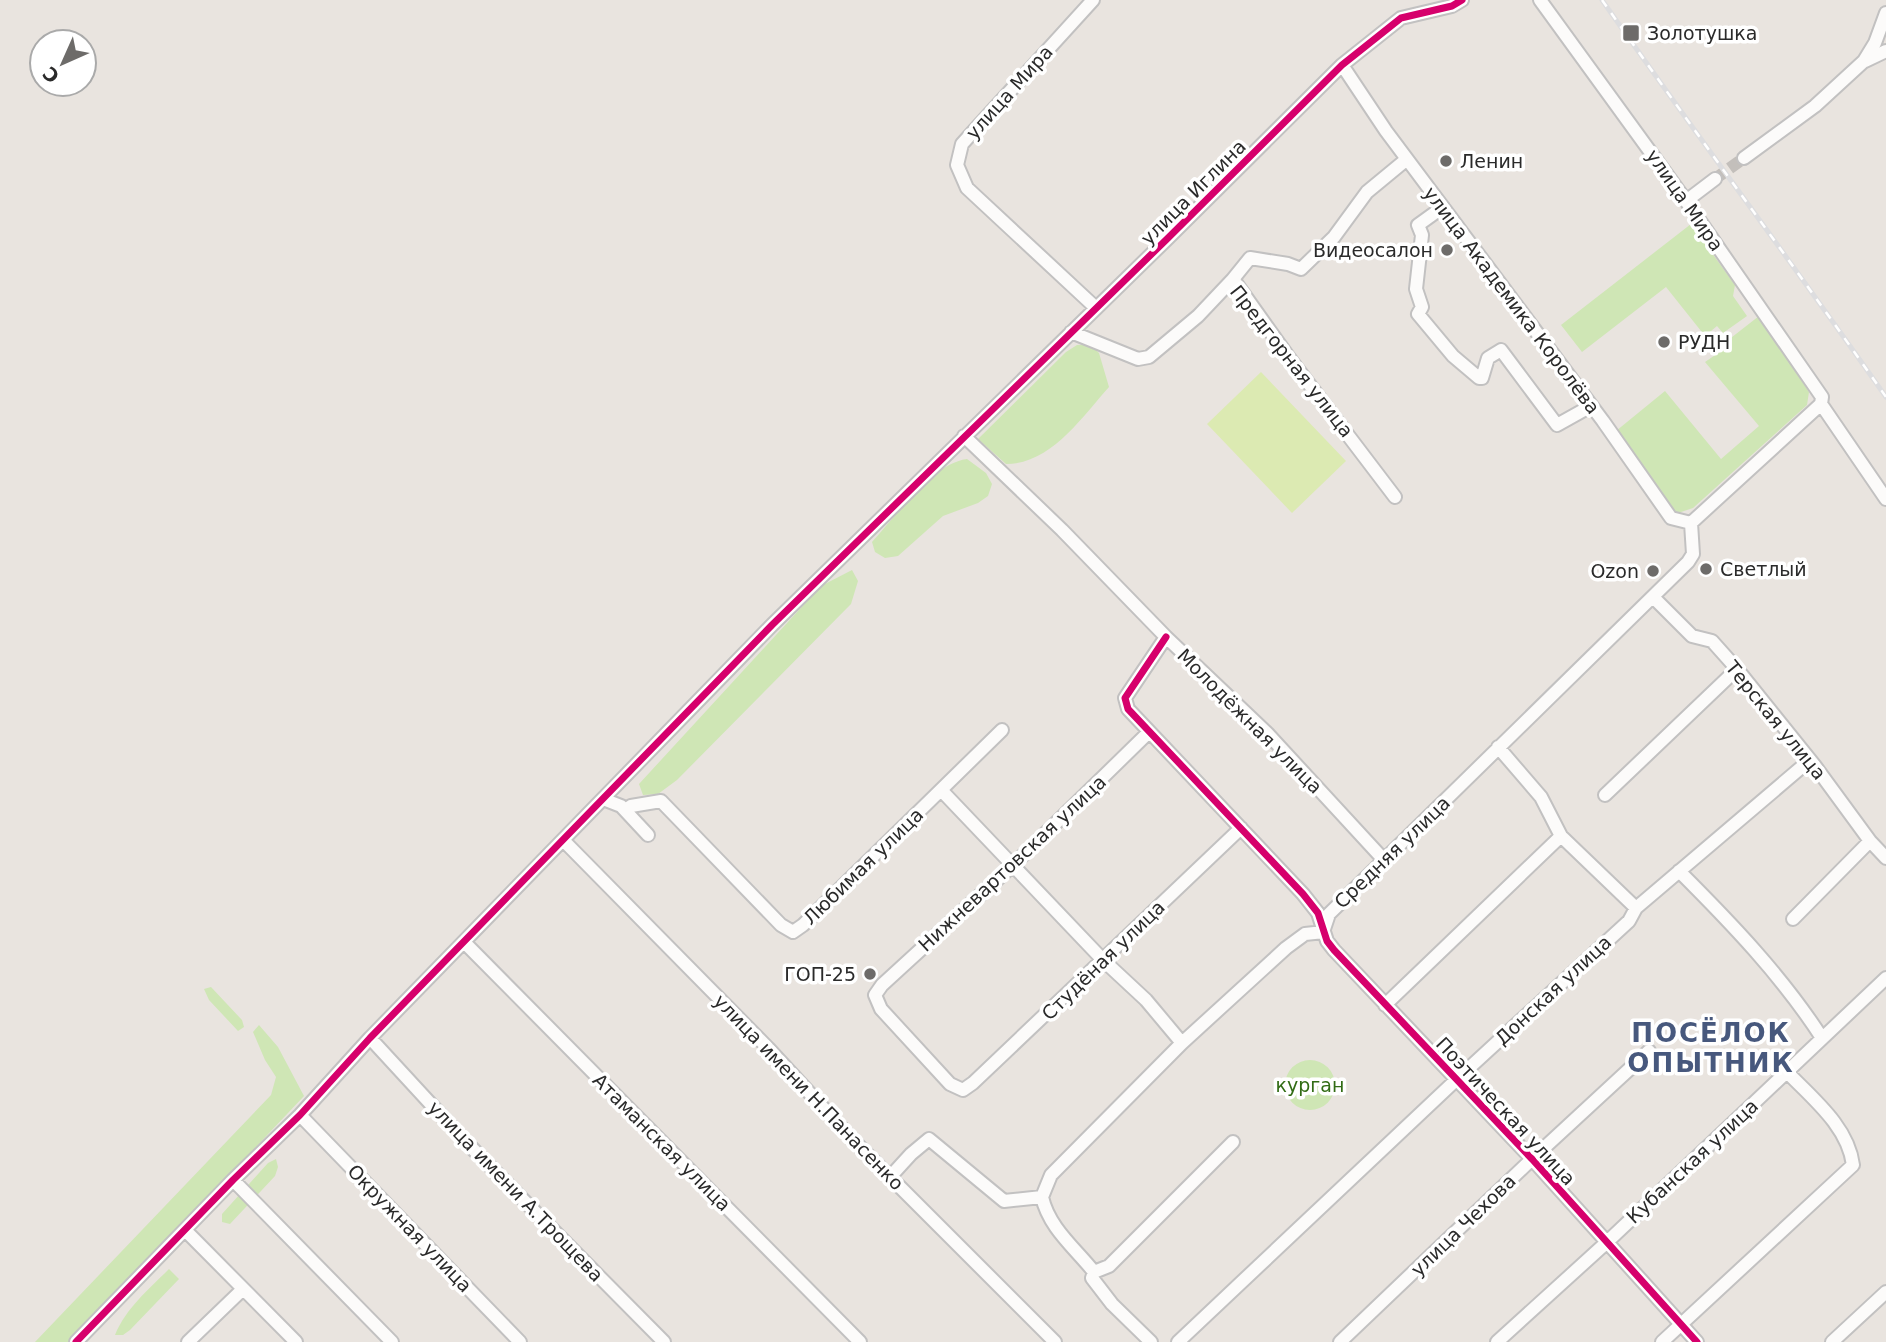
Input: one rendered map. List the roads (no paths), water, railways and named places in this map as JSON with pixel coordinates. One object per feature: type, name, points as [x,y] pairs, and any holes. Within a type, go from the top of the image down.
[{"type":"street","name":"улица Мира","points":[[1093,0],[962,144],[957,165],[967,188],[1096,308]]},
{"type":"street","name":"улица Иглина","points":[[76,1342],[300,1115],[370,1038],[772,625],[1342,65],[1401,18],[1452,6],[1462,0]]},
{"type":"street","name":"улица Мира","points":[[1541,0],[1686,201],[1822,397],[1821,404],[1886,499]]},
{"type":"street","points":[[1744,158],[1815,106],[1864,61],[1875,43],[1886,13]]},
{"type":"street","points":[[1864,61],[1886,51]]},
{"type":"street","name":"улица Академика Королёва","points":[[1342,65],[1407,159],[1671,518],[1690,523]]},
{"type":"street","points":[[1233,279],[1250,258],[1289,264],[1301,269],[1334,237],[1367,192],[1407,159]]},
{"type":"street","points":[[1686,201],[1715,179]]},
{"type":"street","points":[[1443,206],[1418,225],[1422,235],[1416,289],[1422,307],[1418,314],[1453,356],[1479,378],[1482,378],[1488,358],[1500,350],[1558,425],[1591,406]]},
{"type":"street","name":"Предгорная улица","points":[[1071,332],[1138,359],[1149,357],[1220,296],[1233,279],[1395,497]]},
{"type":"street","points":[[1690,523],[1821,404]]},
{"type":"street","name":"Молодёжная улица","points":[[964,436],[1267,733],[1384,860]]},
{"type":"street","name":"Средняя улица","points":[[1042,1197],[1051,1175],[1182,1043],[1286,948],[1305,934],[1324,932],[1329,914],[1688,562],[1693,554],[1690,523]]},
{"type":"street","name":"Терская улица","points":[[1653,597],[1692,636],[1712,641],[1737,669],[1886,858]]},
{"type":"street","name":"Поэтическая улица","points":[[1167,637],[1125,698],[1128,709],[1303,894],[1318,913],[1334,950],[1532,1159],[1697,1342]]},
{"type":"street","points":[[1605,795],[1737,669]]},
{"type":"street","name":"Любимая улица","points":[[625,810],[631,806],[661,801],[781,925],[793,932],[942,791],[1002,730]]},
{"type":"street","name":"Нижневартовская улица","points":[[962,1090],[950,1084],[881,1009],[875,995],[882,985],[1013,865],[1149,732]]},
{"type":"street","points":[[1498,747],[1541,797],[1561,836],[1636,908]]},
{"type":"street","name":"Донская улица","points":[[1178,1342],[1629,921],[1636,908],[1810,760]]},
{"type":"street","points":[[942,791],[1103,960],[1146,1000],[1182,1043]]},
{"type":"street","points":[[603,799],[625,810],[648,835]]},
{"type":"street","name":"Студёная улица","points":[[962,1090],[973,1083],[1241,828]]},
{"type":"street","points":[[1385,1005],[1561,836]]},
{"type":"street","name":"улица имени Н.Панасенко","points":[[563,840],[768,1048],[850,1137],[1055,1342]]},
{"type":"street","points":[[1793,919],[1870,841]]},
{"type":"street","points":[[1679,871],[1761,958],[1804,1010],[1822,1038]]},
{"type":"street","name":"Атаманская улица","points":[[464,943],[860,1342]]},
{"type":"street","name":"Кубанская улица","points":[[1497,1342],[1606,1243],[1886,978]]},
{"type":"street","name":"улица имени А.Трощева","points":[[370,1038],[463,1139],[664,1342]]},
{"type":"street","name":"улица Чехова","points":[[1339,1342],[1649,1052]]},
{"type":"street","points":[[1661,1342],[1853,1165],[1852,1153],[1842,1132],[1786,1072]]},
{"type":"street","name":"Окружная улица","points":[[300,1115],[520,1342]]},
{"type":"street","points":[[890,1177],[929,1139],[1004,1201],[1042,1197],[1045,1211],[1053,1225],[1093,1275],[1112,1304],[1151,1342]]},
{"type":"street","points":[[1093,1275],[1109,1266],[1233,1142]]},
{"type":"street","points":[[233,1180],[392,1342]]},
{"type":"street","points":[[185,1230],[296,1342]]},
{"type":"street","points":[[188,1342],[243,1289]]},
{"type":"street","points":[[1832,1342],[1886,1292]]},
{"type":"tunnel","points":[[1715,179],[1744,158]]},
{"type":"railway","points":[[1602,0],[1886,397]]},
{"type":"place","name":"Золотушка","points":[[1631,33]]},
{"type":"place","name":"Ленин","points":[[1446,161]]},
{"type":"place","name":"Видеосалон","points":[[1447,250]]},
{"type":"place","name":"РУДН","points":[[1664,342]]},
{"type":"place","name":"Светлый","points":[[1706,569]]},
{"type":"place","name":"Ozon","points":[[1653,571]]},
{"type":"place","name":"ГОП-25","points":[[870,974]]},
{"type":"district","name":"ПОСЁЛОК ОПЫТНИК","points":[[1711,1048]]},
{"type":"park label","name":"курган","points":[[1310,1085]]}]
